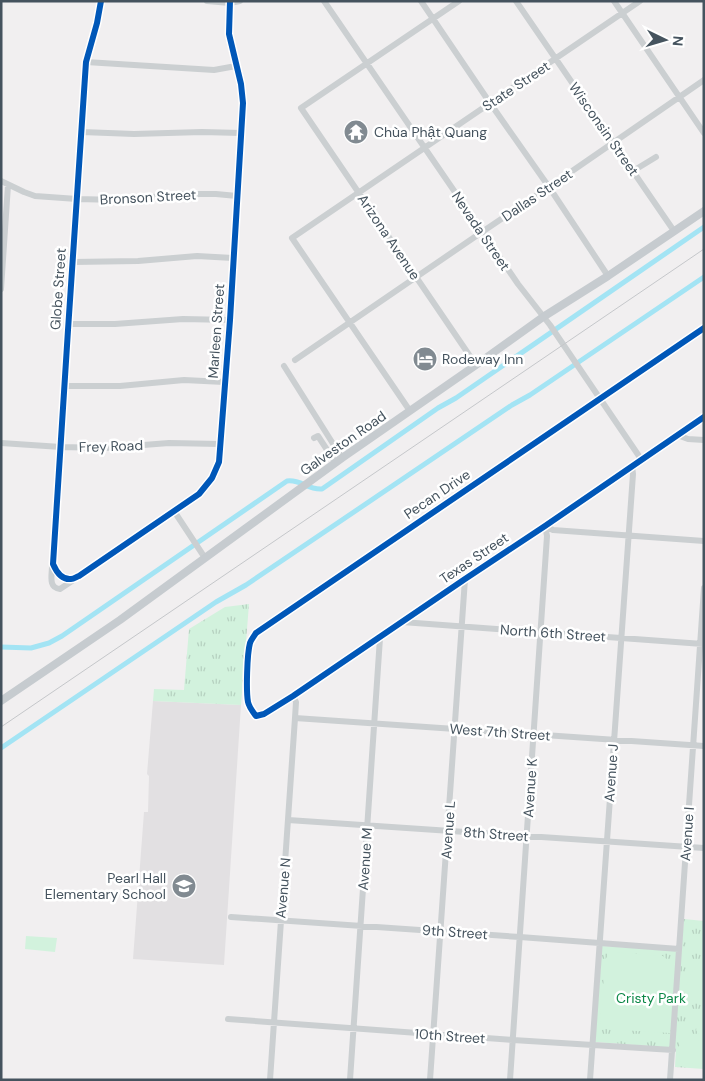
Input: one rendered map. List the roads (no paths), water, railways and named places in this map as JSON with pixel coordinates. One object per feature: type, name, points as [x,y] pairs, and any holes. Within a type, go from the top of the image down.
[{"type":"main road","name":"Galveston Road","points":[[1,701],[120,620],[339,460],[543,317],[704,212]]},
{"type":"street","name":"Globe Street","points":[[79,576],[58,590],[53,588],[64,386],[86,62],[98,23],[101,1]]},
{"type":"street","points":[[207,1],[240,1]]},
{"type":"street","name":"Nevada Street","points":[[324,1],[529,300],[550,325],[641,459]]},
{"type":"street","points":[[421,1],[608,276]]},
{"type":"street","points":[[367,64],[459,1]]},
{"type":"street","name":"Wisconsin Street","points":[[516,1],[674,231]]},
{"type":"street","points":[[614,1],[704,133]]},
{"type":"street","name":"State Street","points":[[349,322],[292,238],[640,1]]},
{"type":"street","name":"Marleen Street","points":[[79,576],[200,494],[212,478],[219,462],[230,320],[243,103],[241,84],[229,34],[230,2]]},
{"type":"street","points":[[86,62],[214,70],[236,66]]},
{"type":"street","name":"Arizona Avenue","points":[[367,64],[301,108],[476,365]]},
{"type":"street","name":"Dallas Street","points":[[295,360],[704,80]]},
{"type":"street","points":[[82,132],[134,134],[241,133]]},
{"type":"street","points":[[633,171],[656,157]]},
{"type":"street","name":"Bronson Street","points":[[1,181],[35,196],[77,199],[120,200],[186,194],[237,196]]},
{"type":"street","points":[[1,289],[8,185]]},
{"type":"street","points":[[72,262],[138,261],[197,256],[233,258]]},
{"type":"street","points":[[68,324],[115,324],[183,319],[230,320]]},
{"type":"street","points":[[349,322],[410,411]]},
{"type":"street","name":"Pecan Drive","points":[[256,716],[249,704],[248,665],[250,644],[256,633],[704,328]]},
{"type":"street","points":[[284,366],[339,460]]},
{"type":"street","points":[[64,386],[120,386],[184,380],[224,382]]},
{"type":"street","name":"Texas Street","points":[[256,716],[264,714],[293,696],[380,638],[704,417]]},
{"type":"street","points":[[677,435],[688,439],[704,440]]},
{"type":"street","points":[[314,438],[318,436],[339,460]]},
{"type":"street","name":"Frey Road","points":[[1,443],[105,448],[169,443],[220,444]]},
{"type":"street","name":"Avenue J","points":[[590,1080],[632,466]]},
{"type":"street","points":[[174,511],[205,558]]},
{"type":"street","points":[[545,526],[553,530],[704,541]]},
{"type":"street","name":"Avenue K","points":[[510,1080],[548,536],[545,526]]},
{"type":"street","points":[[53,564],[55,571],[62,576],[70,579],[79,576]]},
{"type":"street","name":"Avenue L","points":[[430,1080],[465,579]]},
{"type":"street","name":"Avenue I","points":[[670,1080],[693,745],[702,644],[704,588]]},
{"type":"street","name":"North 6th Street","points":[[402,622],[702,644]]},
{"type":"street","name":"Avenue M","points":[[350,1080],[380,638]]},
{"type":"street","name":"Avenue N","points":[[270,1080],[296,702],[293,696]]},
{"type":"street","name":"West 7th Street","points":[[295,718],[704,746]]},
{"type":"street","name":"8th Street","points":[[288,820],[704,848]]},
{"type":"street","name":"9th Street","points":[[232,917],[679,949]]},
{"type":"street","name":"10th Street","points":[[228,1019],[673,1050]]},
{"type":"waterway","points":[[1,647],[31,648],[49,643],[62,636],[287,481],[322,489],[704,227]]},
{"type":"waterway","points":[[1,748],[216,602],[246,585],[704,277]]},
{"type":"railway","points":[[1,727],[704,249]]},
{"type":"place","name":"Chùa Phật Quang","points":[[356,132]]},
{"type":"place","name":"Rodeway Inn","points":[[425,359]]},
{"type":"place","name":"Pearl Hall Elementary School","points":[[184,886]]},
{"type":"park label","name":"Cristy Park","points":[[651,998]]}]
